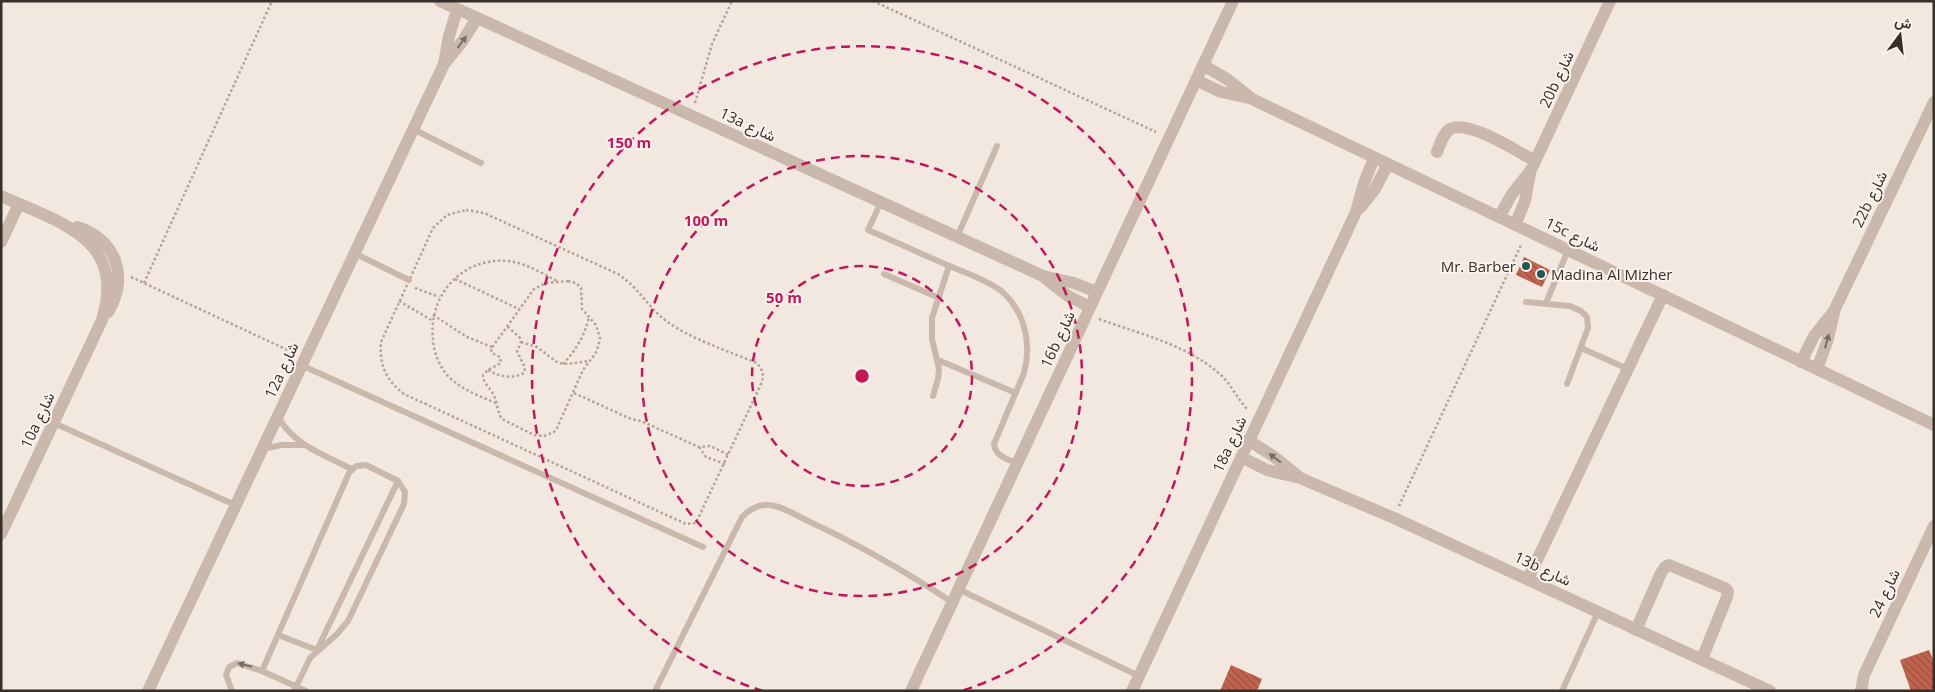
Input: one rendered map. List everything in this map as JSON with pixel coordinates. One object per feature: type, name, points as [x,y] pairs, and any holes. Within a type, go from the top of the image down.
[{"type":"street","name":"13a شارع","points":[[440,1],[1043,276],[1074,283],[1097,292]]},
{"type":"street","name":"16b شارع","points":[[911,691],[1234,1]]},
{"type":"street","name":"20b شارع","points":[[1499,217],[1512,194],[1533,166],[1610,1]]},
{"type":"street","name":"12a شارع","points":[[444,64],[449,36],[458,10]]},
{"type":"street","name":"12a شارع","points":[[148,691],[444,64],[462,42],[477,18]]},
{"type":"street","name":"15c شارع","points":[[1203,65],[1227,79],[1252,99],[1934,425]]},
{"type":"street","name":"15c شارع","points":[[1196,80],[1221,92],[1252,99]]},
{"type":"street","name":"22b شارع","points":[[1816,369],[1827,342],[1834,311],[1934,102]]},
{"type":"street","points":[[1436,152],[1445,133],[1451,128],[1460,126],[1491,137],[1533,166]]},
{"type":"street","name":"18a شارع","points":[[1132,691],[1356,212],[1364,183],[1374,158]]},
{"type":"street","name":"18a شارع","points":[[1356,212],[1375,188],[1388,164]]},
{"type":"street","name":"20b شارع","points":[[1515,225],[1525,201],[1533,166]]},
{"type":"street","points":[[1,196],[67,226],[86,239],[112,270]]},
{"type":"street","points":[[1,242],[19,204]]},
{"type":"street","name":"10a شارع","points":[[2,532],[102,320],[112,270]]},
{"type":"street","name":"13a شارع","points":[[1043,276],[1088,311]]},
{"type":"street","points":[[1528,579],[1663,295]]},
{"type":"street","name":"22b شارع","points":[[1801,362],[1814,336],[1834,311]]},
{"type":"street","name":"13b شارع","points":[[1248,440],[1273,456],[1300,478]]},
{"type":"street","name":"13b شارع","points":[[1241,457],[1267,470],[1300,478],[1394,518],[1770,691]]},
{"type":"street","name":"شارع 24","points":[[1860,691],[1864,675],[1934,526]]},
{"type":"street","points":[[1636,630],[1661,573],[1669,565],[1725,588],[1728,591],[1727,597],[1702,659]]},
{"type":"street","name":"شارع 24","points":[[1851,691],[1864,675]]},
{"type":"lane","points":[[413,130],[480,163]]},
{"type":"lane","points":[[957,236],[997,146]]},
{"type":"lane","points":[[881,202],[868,230],[999,289],[1011,301],[1021,318],[1027,340],[1028,357],[1024,373],[994,444],[998,455],[1017,463]]},
{"type":"lane","points":[[1546,304],[1568,250]]},
{"type":"lane","points":[[354,254],[408,282]]},
{"type":"lane","points":[[934,396],[938,378],[938,360],[931,328],[937,297],[948,266]]},
{"type":"lane","points":[[884,274],[937,297]]},
{"type":"lane","points":[[1526,302],[1570,306],[1584,314],[1589,324],[1567,384]]},
{"type":"lane","points":[[1581,348],[1628,369]]},
{"type":"lane","points":[[938,360],[1016,393]]},
{"type":"lane","points":[[303,361],[703,547]]},
{"type":"lane","points":[[277,416],[288,432],[303,445],[352,469]]},
{"type":"lane","points":[[54,423],[235,505]]},
{"type":"lane","points":[[262,449],[282,445],[303,445]]},
{"type":"lane","points":[[262,671],[348,473],[356,466],[366,465],[398,481],[405,492],[404,504],[348,621],[337,634],[317,650],[304,666],[295,688]]},
{"type":"lane","points":[[317,650],[398,481]]},
{"type":"lane","points":[[656,691],[742,517],[757,506],[776,506],[819,526],[876,555],[952,602]]},
{"type":"lane","points":[[958,589],[1139,676]]},
{"type":"lane","points":[[1562,691],[1598,612]]},
{"type":"lane","points":[[278,635],[317,650]]},
{"type":"lane","points":[[232,691],[226,675],[227,670],[233,664],[241,663],[262,671],[295,688],[306,691]]},
{"type":"path","points":[[144,283],[272,1]]},
{"type":"path","points":[[690,114],[702,84],[712,44],[732,1]]},
{"type":"path","points":[[873,1],[1169,138]]},
{"type":"path","points":[[466,210],[484,213],[618,274],[635,286],[653,309],[668,322],[685,332],[756,363],[763,371],[762,382],[699,520],[693,524],[686,524],[404,394],[387,377],[382,366],[380,354],[381,342],[399,301],[433,228],[447,215],[466,210]]},
{"type":"path","points":[[1394,518],[1528,231]]},
{"type":"path","points":[[496,403],[460,386],[443,370],[434,346],[433,321],[439,297],[454,279],[478,265],[499,261],[529,267],[559,282]]},
{"type":"path","points":[[112,270],[144,283],[303,361]]},
{"type":"path","points":[[454,279],[520,309]]},
{"type":"path","points":[[572,281],[581,288],[582,308],[596,325],[600,338],[597,352],[588,361],[558,428],[544,436],[534,435],[502,419],[494,394],[483,380],[488,370],[501,363],[500,357],[492,353],[492,347],[520,309],[537,286],[546,283],[572,281]]},
{"type":"path","points":[[408,282],[439,297]]},
{"type":"path","points":[[399,301],[433,321]]},
{"type":"path","points":[[1088,311],[1194,355],[1224,378],[1246,408],[1260,418]]},
{"type":"path","points":[[434,315],[461,334],[492,347]]},
{"type":"path","points":[[563,364],[577,347],[587,328],[590,317]]},
{"type":"path","points":[[488,370],[503,376],[522,374],[525,368],[517,351],[521,342],[519,336],[507,326]]},
{"type":"path","points":[[521,342],[537,347],[554,361],[563,364],[588,361]]},
{"type":"path","points":[[573,393],[700,447],[710,446],[729,455]]},
{"type":"path","points":[[700,447],[706,457],[725,464]]},
{"type":"building","points":[[1524,257],[1550,270],[1542,287],[1516,275]]},
{"type":"building","points":[[1929,650],[1934,662],[1934,691],[1911,691],[1900,660]]},
{"type":"building","points":[[1231,665],[1262,679],[1257,691],[1220,691]]},
{"type":"place","name":"Mr. Barber","points":[[1526,266]]},
{"type":"place","name":"Madina Al Mizher","points":[[1541,274]]}]
